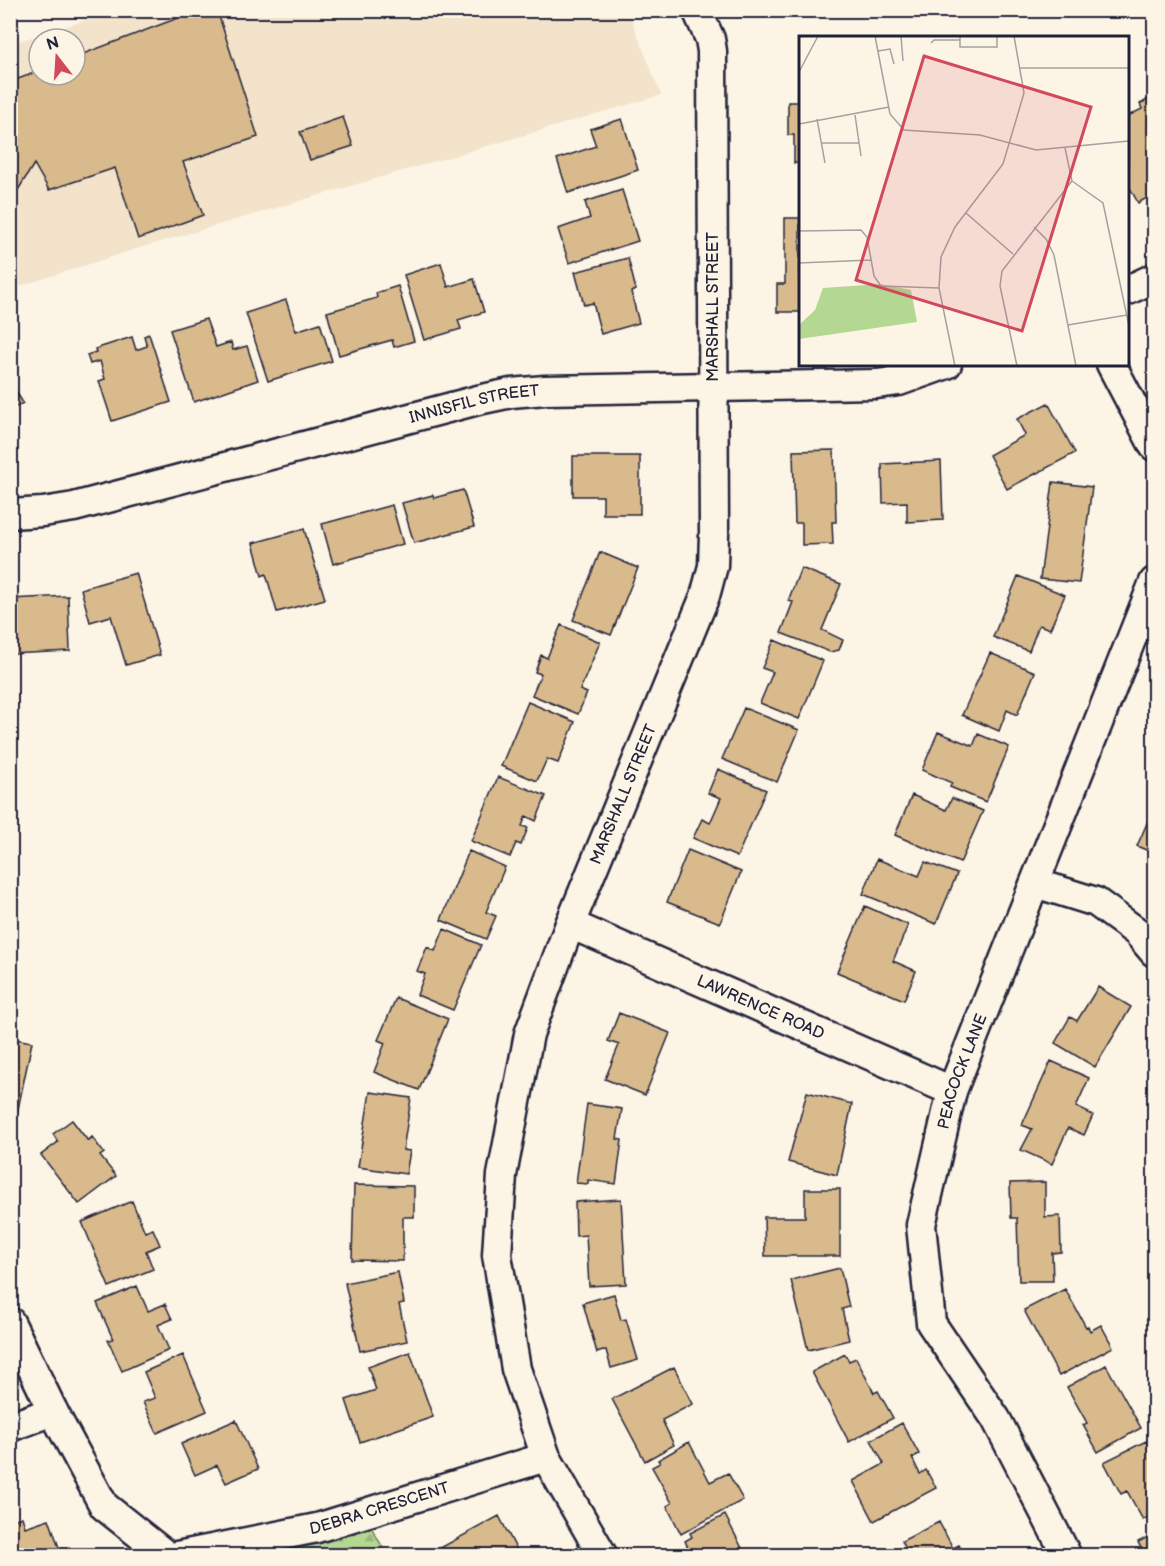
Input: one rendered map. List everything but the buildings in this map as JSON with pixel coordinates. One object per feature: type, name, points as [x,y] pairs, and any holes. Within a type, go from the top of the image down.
[{"type":"street","name":"MARSHALL STREET","points":[[603,1556],[546,1457],[516,1369],[497,1255],[501,1175],[528,1034],[570,924],[705,596],[713,566],[712,51],[710,39],[697,10]]},
{"type":"street","points":[[1129,290],[1155,278]]},
{"type":"street","name":"INNISFIL STREET","points":[[10,514],[74,507],[511,393],[545,390],[877,384],[899,381],[941,366]]},
{"type":"street","points":[[1113,366],[1155,446]]},
{"type":"street","name":"PEACOCK LANE","points":[[1067,1556],[996,1419],[932,1323],[921,1225],[952,1091],[1155,582]]},
{"type":"street","points":[[1035,883],[1096,902],[1137,932],[1155,952]]},
{"type":"street","name":"LAWRENCE ROAD","points":[[570,924],[952,1091]]},
{"type":"street","points":[[10,1322],[104,1506],[167,1556]]},
{"type":"street","points":[[10,1427],[53,1410]]},
{"type":"street","name":"DEBRA CRESCENT","points":[[177,1556],[317,1528],[546,1457]]},
{"type":"shaded area","points":[[115,11],[628,11],[661,95],[136,249],[11,289],[10,44],[27,39],[27,87],[87,87],[87,27],[64,27]]},
{"type":"green space","points":[[370,1525],[387,1555],[142,1556],[159,1549]]}]
